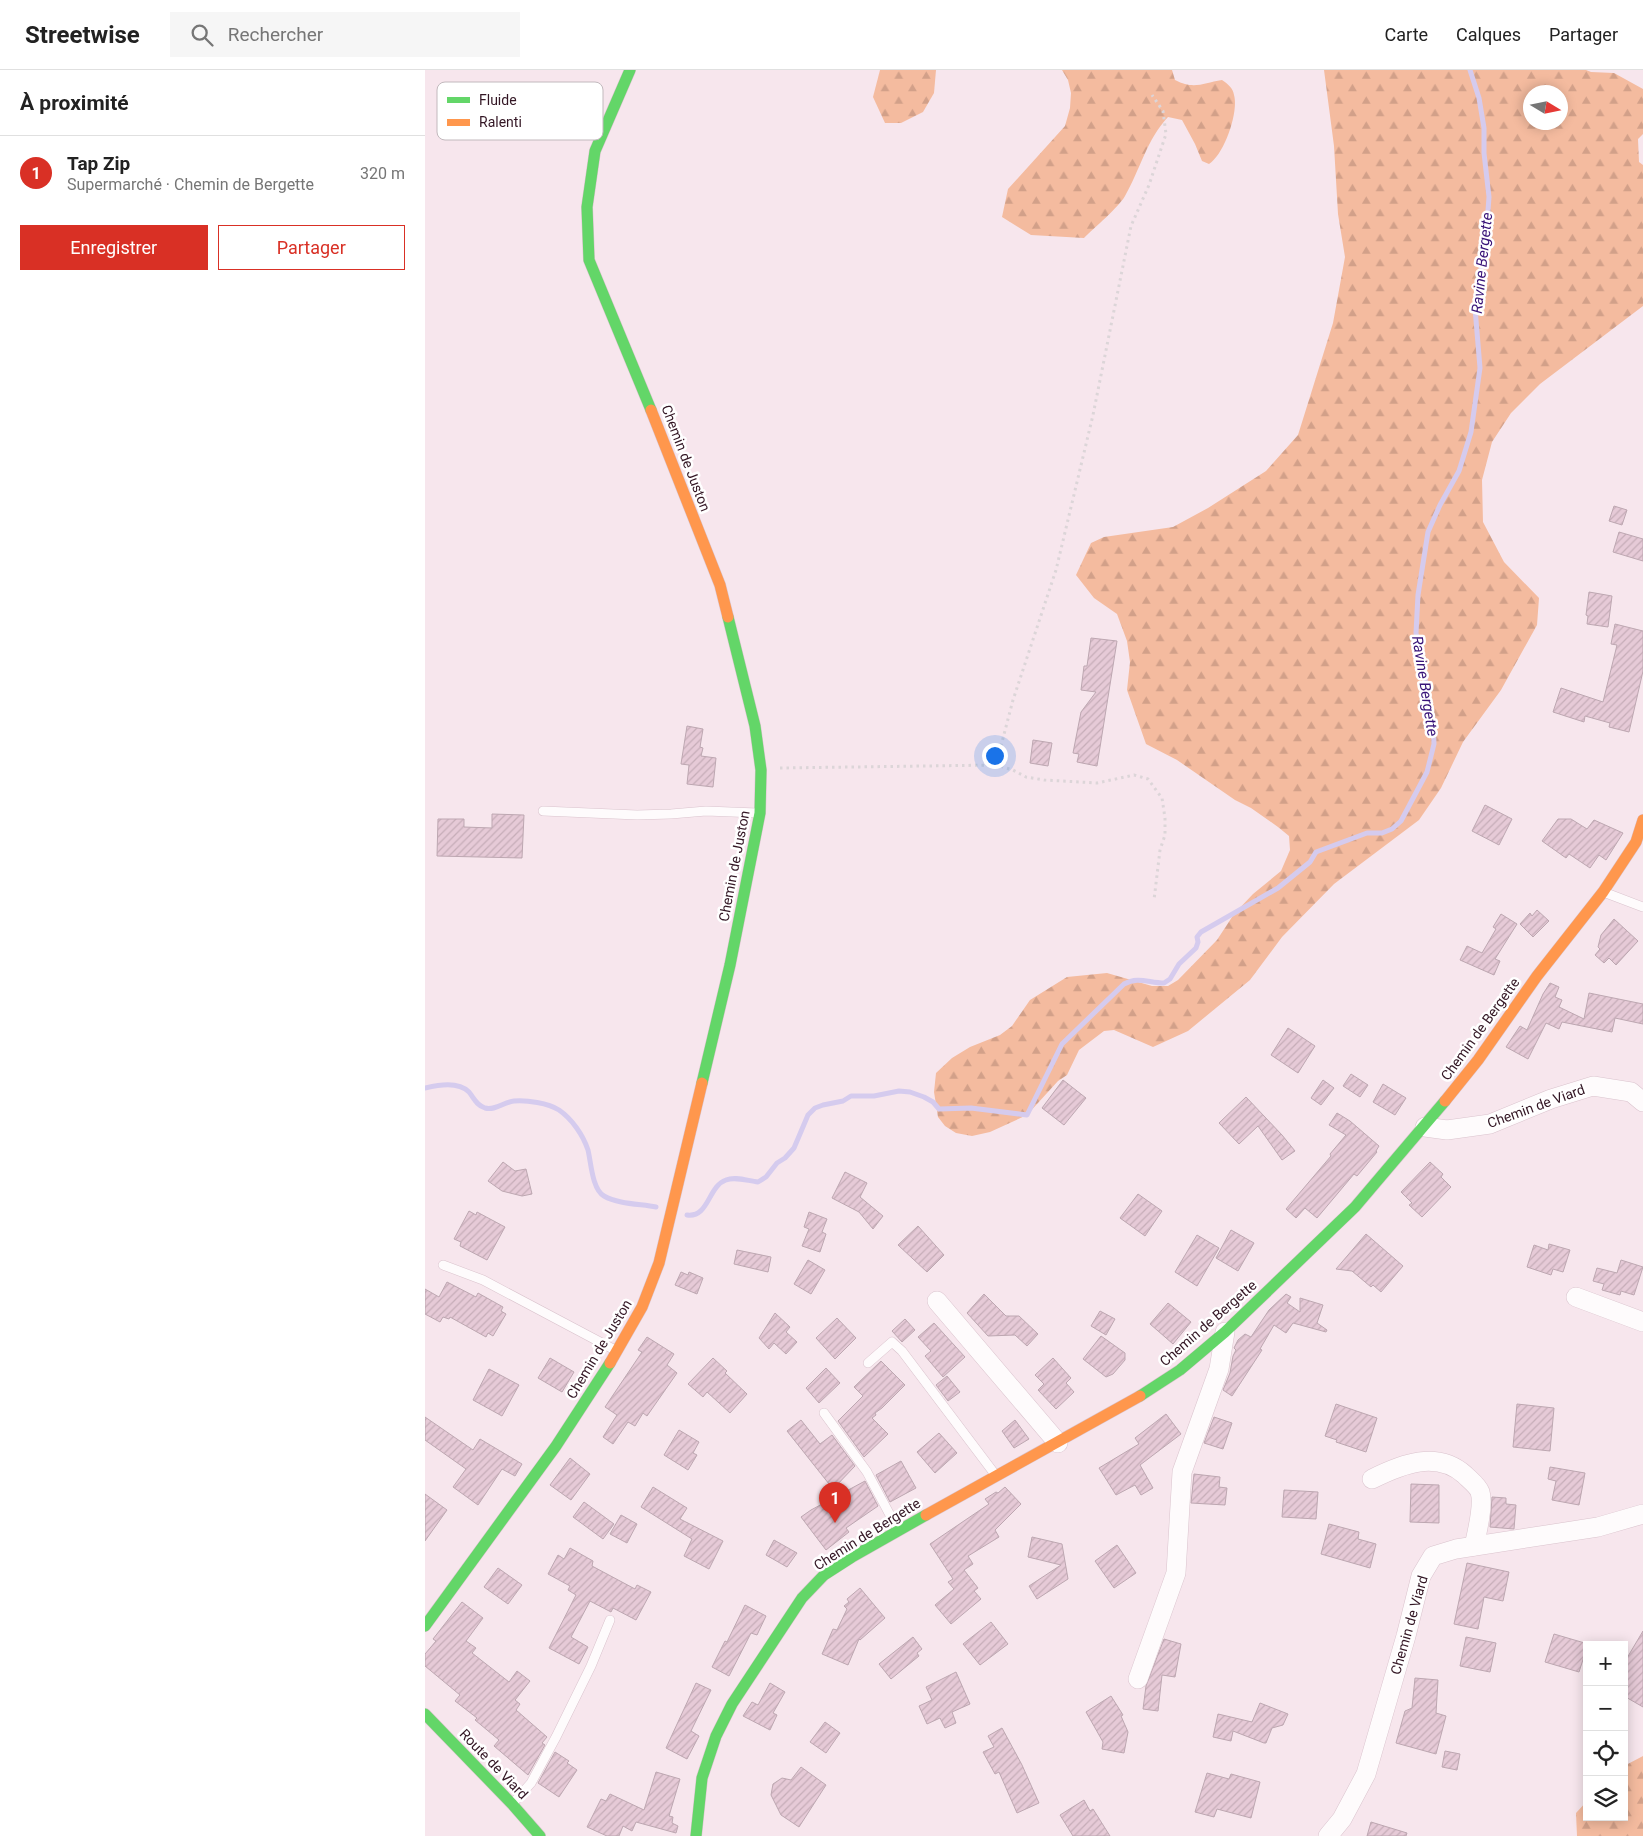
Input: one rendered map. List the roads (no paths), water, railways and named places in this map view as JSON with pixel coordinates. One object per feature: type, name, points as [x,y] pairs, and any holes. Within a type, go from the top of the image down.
[{"type":"street","name":"Chemin de Juston","points":[[603,132],[630,70]]},
{"type":"street","name":"Chemin de Juston","points":[[425,1626],[556,1446],[618,1351],[642,1308],[659,1262],[730,965],[760,813],[761,770],[755,726],[720,585],[626,347],[589,260],[587,208],[595,151],[600,140]]},
{"type":"street","name":"Chemin de Bergette","points":[[696,1836],[702,1778],[716,1736],[732,1704],[802,1598],[824,1575],[898,1530],[1137,1398],[1180,1370],[1225,1332],[1355,1207],[1425,1127],[1478,1060],[1537,976],[1603,892],[1636,842],[1643,820]]},
{"type":"street","name":"Chemin de Viard","points":[[1425,1127],[1447,1130],[1490,1124],[1551,1099],[1593,1086],[1631,1092],[1643,1102]]},
{"type":"street","points":[[1576,1297],[1643,1322]]},
{"type":"street","points":[[937,1301],[1058,1442]]},
{"type":"street","points":[[1138,1679],[1176,1573],[1181,1472],[1219,1369],[1225,1332]]},
{"type":"street","points":[[1372,1479],[1394,1468],[1433,1460],[1456,1467],[1472,1481],[1480,1492],[1480,1513],[1474,1546]]},
{"type":"street","name":"Chemin de Viard","points":[[1328,1836],[1342,1820],[1368,1768],[1406,1636],[1421,1576],[1433,1556],[1456,1549],[1598,1527],[1643,1514]]},
{"type":"street","name":"Route de Viard","points":[[425,1714],[512,1804],[540,1836]]},
{"type":"lane","points":[[543,811],[637,815],[706,811],[760,813]]},
{"type":"lane","points":[[1603,892],[1643,907]]},
{"type":"lane","points":[[443,1264],[483,1280],[618,1351]]},
{"type":"lane","points":[[867,1363],[892,1342],[902,1351],[996,1475]]},
{"type":"lane","points":[[824,1413],[867,1472],[898,1530]]},
{"type":"lane","points":[[512,1804],[531,1783],[556,1737],[591,1666],[610,1620]]},
{"type":"waterway","name":"Ravine Bergette","points":[[687,1215],[694,1215],[700,1212],[715,1188],[726,1180],[737,1179],[758,1182],[766,1177],[777,1163],[785,1158],[794,1148],[808,1115],[815,1108],[843,1101],[851,1096],[874,1096],[899,1091],[910,1092],[933,1102],[939,1109],[971,1108],[1027,1115],[1062,1044],[1124,984],[1134,980],[1164,983],[1170,979],[1179,964],[1196,948],[1197,937],[1201,932],[1278,888],[1310,862],[1316,852],[1367,833],[1382,833],[1392,829],[1401,821],[1427,772],[1434,744],[1433,719],[1416,633],[1418,595],[1428,532],[1440,505],[1459,471],[1471,432],[1480,368],[1475,308],[1486,237],[1489,197],[1484,153],[1484,128],[1479,98],[1470,70]]},
{"type":"waterway","name":"Ravine Bergette","points":[[425,1088],[448,1085],[459,1086],[469,1092],[479,1105],[489,1109],[519,1101],[537,1102],[559,1110],[577,1128],[583,1139],[588,1150],[594,1182],[600,1193],[616,1201],[656,1207]]},
{"type":"place","name":"Tap Zip","points":[[835,1523]]}]
